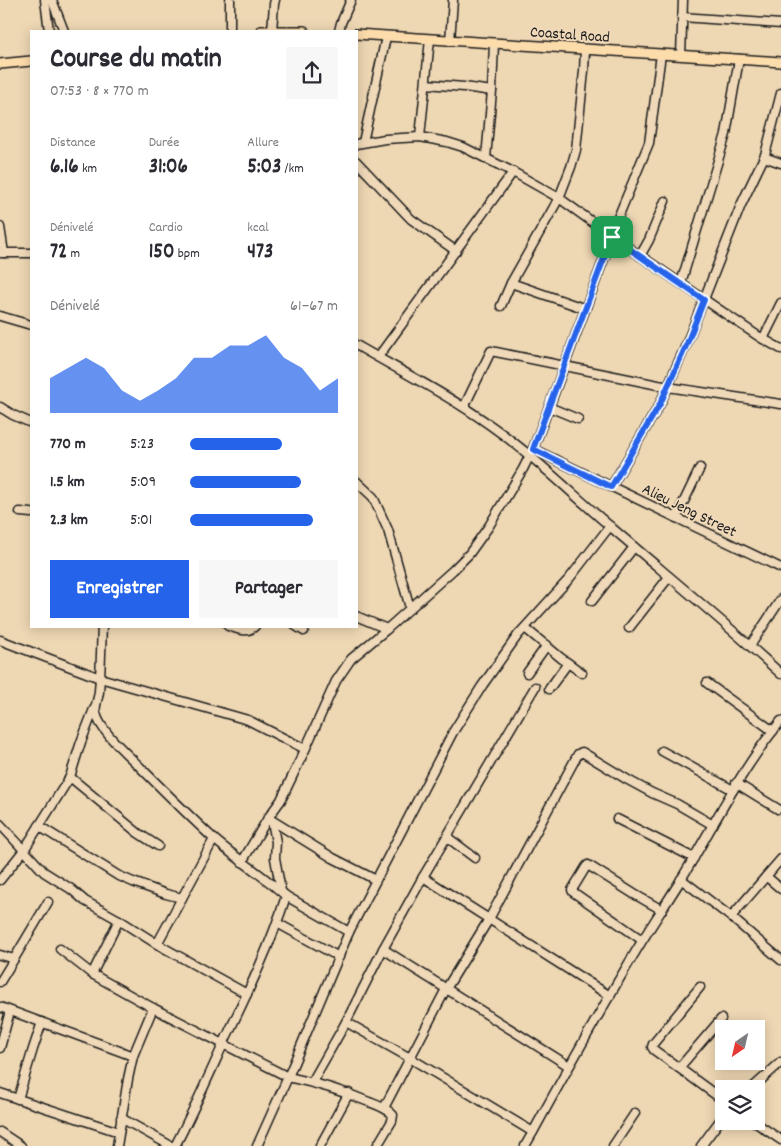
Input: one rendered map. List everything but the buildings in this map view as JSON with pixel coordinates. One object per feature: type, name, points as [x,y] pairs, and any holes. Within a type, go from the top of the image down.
[{"type":"main road","name":"Coastal Road","points":[[358,34],[781,62]]},
{"type":"main road","points":[[0,64],[30,61]]},
{"type":"street","points":[[45,0],[48,30]]},
{"type":"street","points":[[52,0],[64,30]]},
{"type":"street","points":[[230,0],[230,30]]},
{"type":"street","points":[[272,30],[275,0]]},
{"type":"street","points":[[339,30],[351,0]]},
{"type":"street","points":[[450,41],[453,0]]},
{"type":"street","points":[[681,56],[683,0]]},
{"type":"street","points":[[682,17],[781,24]]},
{"type":"street","points":[[386,36],[360,143],[420,137],[463,147],[486,158],[559,198],[704,300],[781,349]]},
{"type":"street","points":[[420,137],[430,39]]},
{"type":"street","points":[[486,158],[494,44]]},
{"type":"street","points":[[501,306],[511,282],[559,198],[571,167],[576,150],[585,49]]},
{"type":"street","points":[[242,862],[270,820],[336,681],[351,659],[387,629],[469,554],[489,526],[532,452],[586,309],[612,237],[614,226],[649,143],[661,54]]},
{"type":"street","points":[[681,284],[726,134],[739,59]]},
{"type":"street","points":[[426,84],[464,87],[492,92]]},
{"type":"street","points":[[611,487],[660,404],[686,346],[741,205],[764,157],[780,99]]},
{"type":"street","points":[[764,157],[781,163]]},
{"type":"street","points":[[358,163],[411,219],[456,251]]},
{"type":"street","points":[[378,357],[513,172]]},
{"type":"street","points":[[640,256],[649,240],[665,201]]},
{"type":"street","points":[[0,227],[2,253],[30,253]]},
{"type":"street","points":[[511,282],[586,309]]},
{"type":"street","points":[[763,339],[781,303]]},
{"type":"street","points":[[0,316],[30,324]]},
{"type":"street","points":[[358,346],[464,407],[532,452],[610,526],[781,674]]},
{"type":"street","points":[[464,407],[491,351],[668,386],[781,404]]},
{"type":"street","points":[[0,407],[30,423]]},
{"type":"street","points":[[549,407],[578,419]]},
{"type":"street","name":"Alieu Jeng Street","points":[[532,452],[611,487],[781,568]]},
{"type":"street","points":[[676,518],[700,468]]},
{"type":"street","points":[[358,483],[373,497],[388,530],[410,608]]},
{"type":"street","points":[[20,512],[30,513]]},
{"type":"street","points":[[257,1146],[349,932],[453,732],[482,686],[518,635],[569,578],[610,526]]},
{"type":"street","points":[[592,601],[634,547]]},
{"type":"street","points":[[629,628],[669,577]]},
{"type":"street","points":[[750,646],[781,599]]},
{"type":"street","points":[[358,617],[387,629]]},
{"type":"street","points":[[0,880],[24,850],[70,777],[99,694],[102,628]]},
{"type":"street","points":[[234,628],[242,631],[253,628]]},
{"type":"street","points":[[299,628],[304,631]]},
{"type":"street","points":[[525,628],[582,673]]},
{"type":"street","points":[[0,640],[100,678],[248,720],[305,749]]},
{"type":"street","points":[[527,673],[547,646]]},
{"type":"street","points":[[549,689],[568,663]]},
{"type":"street","points":[[707,682],[772,731]]},
{"type":"street","points":[[312,1082],[423,876],[535,687]]},
{"type":"street","points":[[96,704],[95,711],[98,719],[112,739],[214,839],[283,893],[349,932]]},
{"type":"street","points":[[525,1146],[568,1066],[642,940],[694,858],[759,748],[781,721]]},
{"type":"street","points":[[662,751],[778,809]]},
{"type":"street","points":[[384,1108],[446,989],[489,919],[578,754],[582,752],[628,780],[677,804],[713,825]]},
{"type":"street","points":[[70,777],[138,833],[158,846]]},
{"type":"street","points":[[617,819],[694,858]]},
{"type":"street","points":[[270,820],[332,858],[376,880]]},
{"type":"street","points":[[175,1146],[247,994],[277,923],[283,893],[275,858],[276,842],[270,820]]},
{"type":"street","points":[[0,824],[44,872],[71,889],[85,901],[247,994]]},
{"type":"street","points":[[39,826],[117,875],[166,894],[182,898]]},
{"type":"street","points":[[447,837],[475,858]]},
{"type":"street","points":[[157,944],[214,839]]},
{"type":"street","points":[[732,918],[781,860]]},
{"type":"street","points":[[642,940],[573,892],[572,890],[586,866],[662,910]]},
{"type":"street","points":[[423,876],[610,996]]},
{"type":"street","points":[[767,877],[781,889]]},
{"type":"street","points":[[681,879],[732,918],[781,960]]},
{"type":"street","points":[[0,982],[48,902]]},
{"type":"street","points":[[92,974],[119,920]]},
{"type":"street","points":[[277,923],[339,957]]},
{"type":"street","points":[[383,948],[568,1066]]},
{"type":"street","points":[[60,950],[92,974],[288,1077],[312,1082],[384,1108],[393,1115],[392,1121],[377,1146]]},
{"type":"street","points":[[0,955],[14,958]]},
{"type":"street","points":[[700,987],[652,1047],[715,1094]]},
{"type":"street","points":[[0,1007],[133,1056]]},
{"type":"street","points":[[117,1146],[133,1056],[154,1008]]},
{"type":"street","points":[[0,1048],[10,1011]]},
{"type":"street","points":[[679,1068],[721,1019]]},
{"type":"street","points":[[18,1098],[42,1022]]},
{"type":"street","points":[[346,1022],[533,1132]]},
{"type":"street","points":[[761,1080],[781,1062]]},
{"type":"street","points":[[0,1093],[119,1132]]},
{"type":"street","points":[[320,1146],[349,1094]]},
{"type":"street","points":[[612,1146],[635,1114]]},
{"type":"street","points":[[121,1118],[171,1146]]},
{"type":"street","points":[[701,1146],[715,1127]]},
{"type":"street","points":[[765,1129],[781,1140]]},
{"type":"street","points":[[0,1132],[21,1146]]},
{"type":"route","points":[[612,237],[704,300],[660,404],[611,487],[533,449],[612,237]]}]
